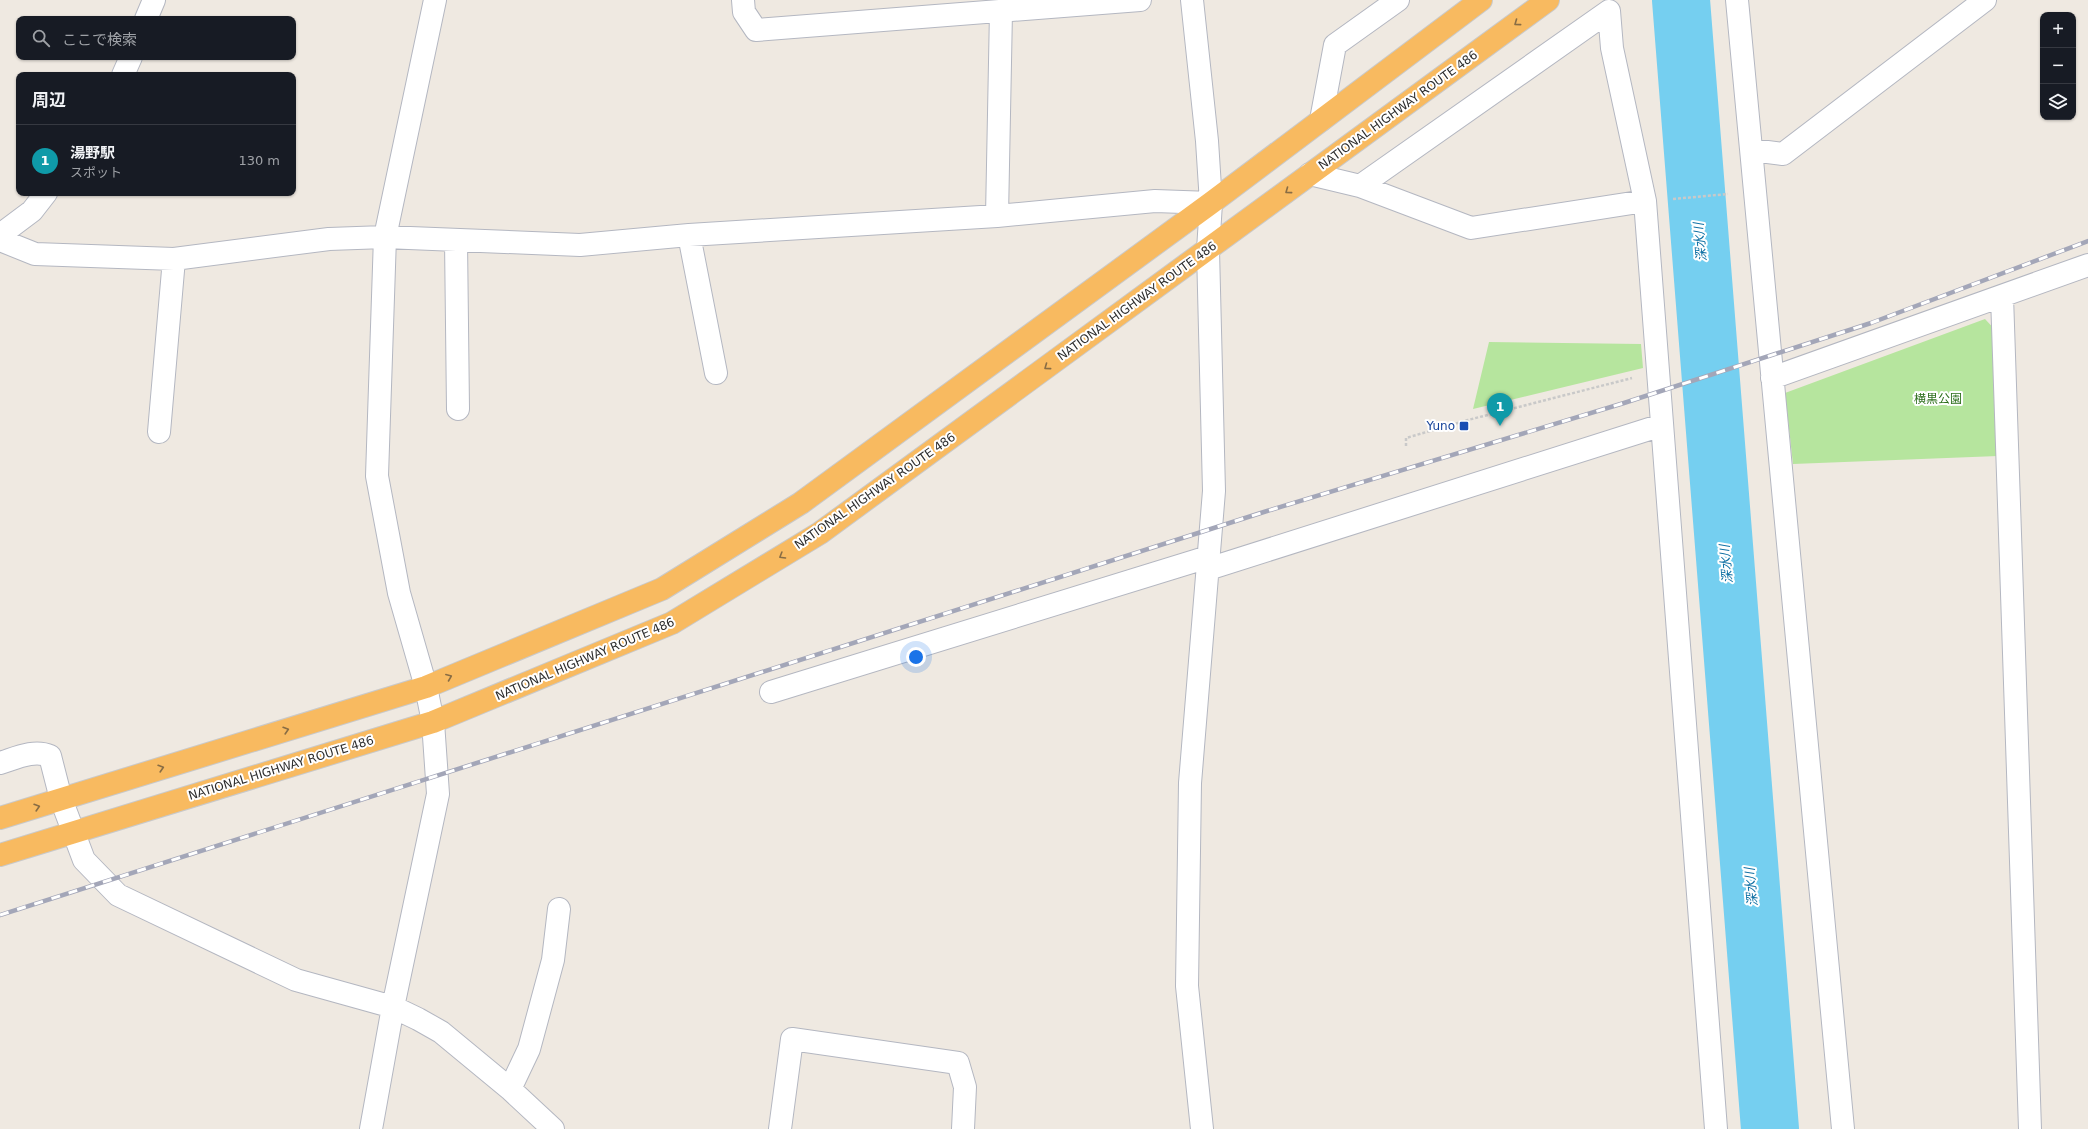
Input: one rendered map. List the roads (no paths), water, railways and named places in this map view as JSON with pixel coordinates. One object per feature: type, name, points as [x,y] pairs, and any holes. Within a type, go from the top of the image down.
[{"type":"highway","points":[[0,818],[426,687],[662,589],[801,503],[1211,203],[1481,0]]},
{"type":"highway","name":"NATIONAL HIGHWAY ROUTE 486","points":[[0,855],[73,831],[433,722],[672,623],[813,537],[1208,250],[1548,0]]},
{"type":"street","points":[[147,16],[154,0]]},
{"type":"street","points":[[371,1129],[393,1007],[438,794],[433,722],[426,687],[399,593],[377,476],[385,237],[435,0]]},
{"type":"street","points":[[743,0],[744,12],[756,30],[1140,0]]},
{"type":"street","points":[[1192,0],[1207,141],[1211,203],[1208,250],[1214,491],[1190,783],[1187,986],[1202,1129]]},
{"type":"street","points":[[1321,120],[1335,45],[1398,0]]},
{"type":"street","points":[[1737,0],[1843,1129]]},
{"type":"street","points":[[1752,150],[1783,154],[1985,0]]},
{"type":"street","points":[[997,216],[1001,11]]},
{"type":"street","points":[[1360,186],[1609,11],[1612,48],[1656,200],[1658,372],[1716,1129]]},
{"type":"street","points":[[124,72],[129,60]]},
{"type":"street","points":[[1310,174],[1360,186],[1471,228],[1656,200]]},
{"type":"street","points":[[0,235],[32,211],[44,196]]},
{"type":"street","points":[[0,240],[35,254],[174,259],[329,239],[385,237],[580,245],[689,235],[997,216],[1155,201],[1211,203]]},
{"type":"street","points":[[689,235],[716,373]]},
{"type":"street","points":[[456,240],[458,409]]},
{"type":"street","points":[[159,432],[174,259]]},
{"type":"street","points":[[1772,378],[2088,265]]},
{"type":"street","points":[[2002,296],[2030,1129]]},
{"type":"street","points":[[771,692],[1208,563],[1662,425]]},
{"type":"street","points":[[0,763],[33,753],[43,753],[50,756],[61,799],[84,860],[118,895],[296,980],[393,1007],[418,1019],[441,1032],[510,1089],[553,1129]]},
{"type":"street","points":[[510,1089],[529,1049],[553,960],[559,909]]},
{"type":"street","points":[[780,1129],[792,1039],[958,1063],[965,1087],[963,1129]]},
{"type":"waterway","name":"深水川","points":[[1681,0],[1770,1129]]},
{"type":"railway","points":[[0,915],[1267,511],[1624,403],[1871,323],[2088,241]]},
{"type":"place","name":"Yuno","points":[[1464,426]]},
{"type":"place","name":"湯野駅","points":[[1500,426]]},
{"type":"park label","name":"横黒公園","points":[[1938,399]]}]
